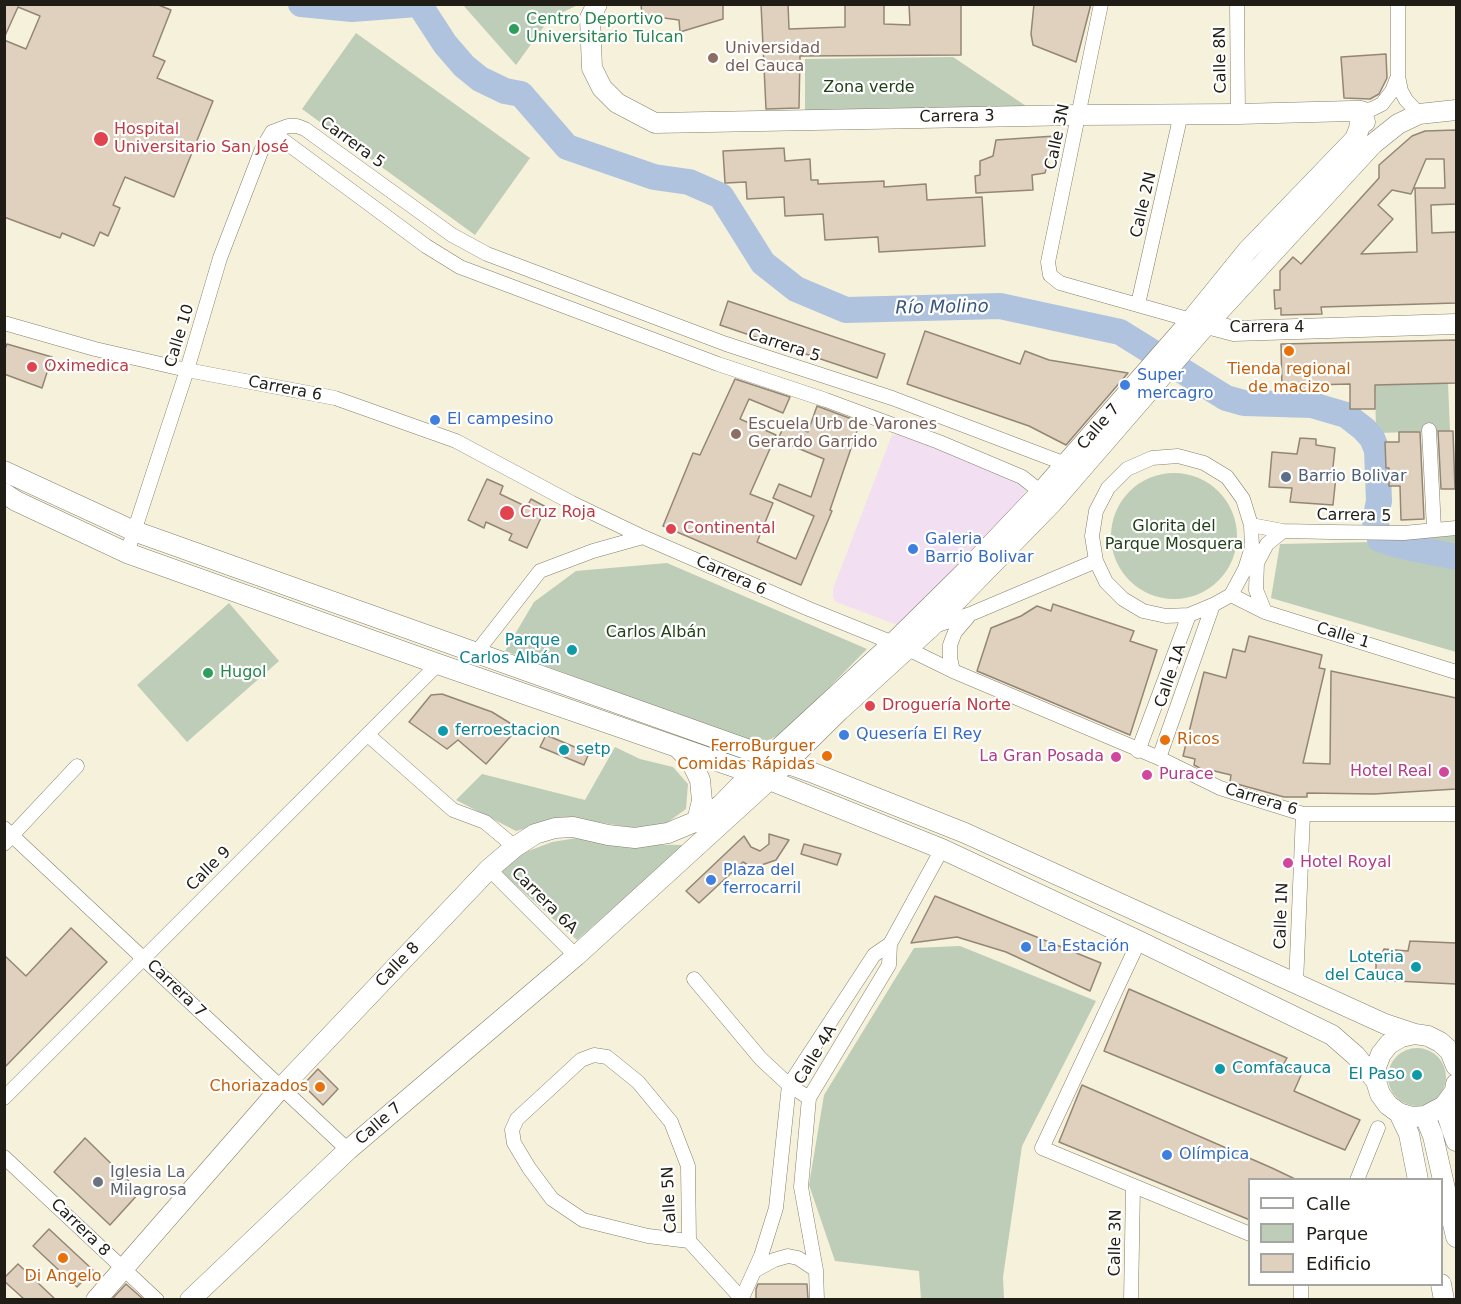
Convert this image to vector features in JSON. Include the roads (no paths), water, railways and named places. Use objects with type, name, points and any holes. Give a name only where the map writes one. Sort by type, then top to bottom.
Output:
[{"type":"main road","name":"Carrera 3","points":[[594,11],[592,68],[602,88],[617,103],[655,123],[1361,111]]},
{"type":"main road","points":[[1419,114],[1456,110]]},
{"type":"main road","points":[[1361,111],[1373,144]]},
{"type":"main road","name":"Calle 7","points":[[1196,325],[1247,251],[1355,139],[1359,129],[1361,111]]},
{"type":"main road","name":"Calle 7","points":[[777,761],[900,646],[930,628],[1074,467],[1196,325],[1373,144],[1398,124],[1419,114]]},
{"type":"main road","name":"Carrera 4","points":[[1196,325],[1234,331],[1456,324]]},
{"type":"main road","points":[[4,471],[134,531],[811,772],[965,833],[1385,1024],[1414,1034],[1428,1036],[1440,1042],[1450,1051],[1456,1066]]},
{"type":"main road","points":[[4,493],[16,501],[127,553],[676,746],[942,849],[1332,1035],[1356,1056],[1376,1081]]},
{"type":"main road","name":"Calle 7","points":[[777,761],[840,710],[1047,497]]},
{"type":"main road","points":[[676,746],[691,761],[700,780],[702,801],[697,821]]},
{"type":"main road","points":[[760,777],[777,761]]},
{"type":"main road","name":"Calle 7","points":[[190,1299],[348,1150],[576,956],[760,777]]},
{"type":"main road","name":"Calle 8","points":[[96,1299],[280,1089],[489,869],[515,847],[535,834],[555,828],[573,827],[635,838],[668,833],[697,821],[760,777]]},
{"type":"main road","points":[[1414,1034],[1401,1037],[1389,1044],[1381,1054],[1376,1067],[1376,1081],[1380,1094],[1388,1105],[1399,1113],[1412,1117],[1425,1116],[1450,1102]]},
{"type":"main road","points":[[1456,1084],[1450,1102],[1456,1141]]},
{"type":"main road","points":[[1399,1113],[1409,1134],[1418,1178]]},
{"type":"main road","points":[[1425,1116],[1433,1136],[1443,1178]]},
{"type":"main road","points":[[1443,1180],[1456,1237]]},
{"type":"street","name":"Calle 3N","points":[[1050,275],[1048,262],[1101,4]]},
{"type":"street","name":"Calle 8N","points":[[1237,4],[1238,114]]},
{"type":"street","points":[[1398,4],[1398,76],[1401,91],[1419,114]]},
{"type":"street","points":[[1361,111],[1382,104],[1392,91],[1398,76]]},
{"type":"street","name":"Calle 2N","points":[[1138,304],[1181,114]]},
{"type":"street","name":"Carrera 5","points":[[272,132],[288,126],[305,129],[452,235],[488,254],[726,344],[892,398],[1074,467]]},
{"type":"street","points":[[272,132],[426,246],[460,267],[718,364],[826,400],[939,442],[1022,477],[1047,497]]},
{"type":"street","name":"Calle 10","points":[[127,553],[187,370],[220,258],[262,149],[272,132]]},
{"type":"street","name":"Carrera 4","points":[[1050,275],[1060,283],[1138,304],[1196,325]]},
{"type":"street","name":"Carrera 6","points":[[4,323],[95,349],[187,370],[335,398],[456,441],[572,503],[643,537],[808,609],[900,646],[1138,751],[1159,758],[1220,788],[1303,814],[1456,814]]},
{"type":"street","points":[[826,400],[832,379]]},
{"type":"street","points":[[939,442],[948,419]]},
{"type":"street","points":[[1429,430],[1434,529]]},
{"type":"street","points":[[1178,456],[1204,462],[1227,477],[1243,499],[1251,525],[1252,547],[1245,569],[1231,595],[1189,615],[1166,616],[1143,611],[1123,599],[1107,582],[1096,561],[1092,536],[1096,511],[1108,488],[1127,469],[1152,458],[1178,456]]},
{"type":"street","name":"Carrera 5","points":[[1251,525],[1283,531],[1365,533],[1404,533],[1456,528]]},
{"type":"street","points":[[1265,612],[1256,590],[1257,563],[1267,544],[1283,531]]},
{"type":"street","points":[[476,653],[540,571],[593,551],[643,537]]},
{"type":"street","points":[[930,628],[973,613],[1096,561]]},
{"type":"street","name":"Calle 1","points":[[1231,595],[1265,612],[1456,672]]},
{"type":"street","name":"Calle 1A","points":[[1159,758],[1213,605]]},
{"type":"street","points":[[953,671],[950,645],[955,632],[973,613]]},
{"type":"street","name":"Calle 1A","points":[[1138,751],[1189,615]]},
{"type":"street","name":"Calle 9","points":[[4,1098],[438,664]]},
{"type":"street","points":[[368,735],[453,810],[485,822],[515,847]]},
{"type":"street","points":[[7,836],[77,766]]},
{"type":"street","points":[[1436,813],[1456,803]]},
{"type":"street","name":"Calle 1N","points":[[1296,984],[1303,814]]},
{"type":"street","name":"Carrera 7","points":[[7,836],[143,957],[280,1089],[348,1150]]},
{"type":"street","name":"Calle 4A","points":[[817,1299],[816,1270],[801,1187],[809,1098],[889,965],[890,944],[942,849]]},
{"type":"street","name":"Carrera 6A","points":[[489,869],[576,956]]},
{"type":"street","points":[[1139,941],[1042,1148],[1248,1233]]},
{"type":"street","points":[[741,1299],[754,1271],[776,1208],[789,1085],[874,956],[890,944]]},
{"type":"street","points":[[694,979],[761,1059],[789,1085],[809,1098]]},
{"type":"street","name":"Calle 5N","points":[[689,1241],[648,1236],[583,1220],[552,1199],[514,1143],[512,1130],[518,1119],[581,1060],[594,1055],[607,1057],[638,1082],[671,1122],[688,1166],[689,1241],[741,1299]]},
{"type":"street","points":[[1357,1178],[1378,1128]]},
{"type":"street","name":"Carrera 8","points":[[4,1156],[157,1299]]},
{"type":"street","name":"Calle 3N","points":[[1131,1299],[1133,1186]]},
{"type":"street","points":[[754,1271],[774,1260],[788,1256],[798,1258],[816,1270]]},
{"type":"waterway","name":"Río Molino","points":[[301,4],[352,9],[417,4]]},
{"type":"waterway","name":"Río Molino","points":[[419,4],[445,44],[464,66],[480,79],[505,91],[521,94],[567,147],[654,177],[689,182],[721,196],[763,263],[796,289],[846,310],[1000,306],[1120,332],[1226,398],[1244,403],[1312,405],[1346,415],[1372,438],[1377,450],[1379,501],[1375,521],[1380,539],[1397,545],[1456,557]]},
{"type":"place","name":"Centro Deportivo Universitario Tulcan","points":[[514,29]]},
{"type":"place","name":"Universidad del Cauca","points":[[713,58]]},
{"type":"place","name":"Hospital Universitario San José","points":[[101,139]]},
{"type":"place","name":"Tienda regional de macizo","points":[[1289,351]]},
{"type":"place","name":"Oximedica","points":[[32,367]]},
{"type":"place","name":"Super mercagro","points":[[1125,385]]},
{"type":"place","name":"El campesino","points":[[435,420]]},
{"type":"place","name":"Escuela Urb de Varones Gerardo Garrido","points":[[736,434]]},
{"type":"place","name":"Barrio Bolivar","points":[[1286,477]]},
{"type":"place","name":"Cruz Roja","points":[[507,513]]},
{"type":"place","name":"Continental","points":[[671,529]]},
{"type":"place","name":"Galeria Barrio Bolivar","points":[[913,549]]},
{"type":"place","name":"Parque Carlos Albán","points":[[572,650]]},
{"type":"place","name":"Hugol","points":[[208,673]]},
{"type":"place","name":"Droguería Norte","points":[[870,706]]},
{"type":"place","name":"ferroestacion","points":[[443,731]]},
{"type":"place","name":"Quesería El Rey","points":[[844,735]]},
{"type":"place","name":"Ricos","points":[[1165,740]]},
{"type":"place","name":"setp","points":[[564,750]]},
{"type":"place","name":"FerroBurguer Comidas Rápidas","points":[[827,756]]},
{"type":"place","name":"La Gran Posada","points":[[1116,757]]},
{"type":"place","name":"Hotel Real","points":[[1444,772]]},
{"type":"place","name":"Purace","points":[[1147,775]]},
{"type":"place","name":"Hotel Royal","points":[[1288,863]]},
{"type":"place","name":"Plaza del ferrocarril","points":[[711,880]]},
{"type":"place","name":"La Estación","points":[[1026,947]]},
{"type":"place","name":"Loteria del Cauca","points":[[1416,967]]},
{"type":"place","name":"Comfacauca","points":[[1220,1069]]},
{"type":"place","name":"El Paso","points":[[1417,1075]]},
{"type":"place","name":"Choriazados","points":[[320,1087]]},
{"type":"place","name":"Olímpica","points":[[1167,1155]]},
{"type":"place","name":"Iglesia La Milagrosa","points":[[98,1182]]},
{"type":"place","name":"Di Angelo","points":[[63,1258]]},
{"type":"park label","name":"Zona verde","points":[[869,88]]},
{"type":"park label","name":"Glorita del Parque Mosquera","points":[[1174,536]]},
{"type":"park label","name":"Carlos Albán","points":[[656,633]]}]
